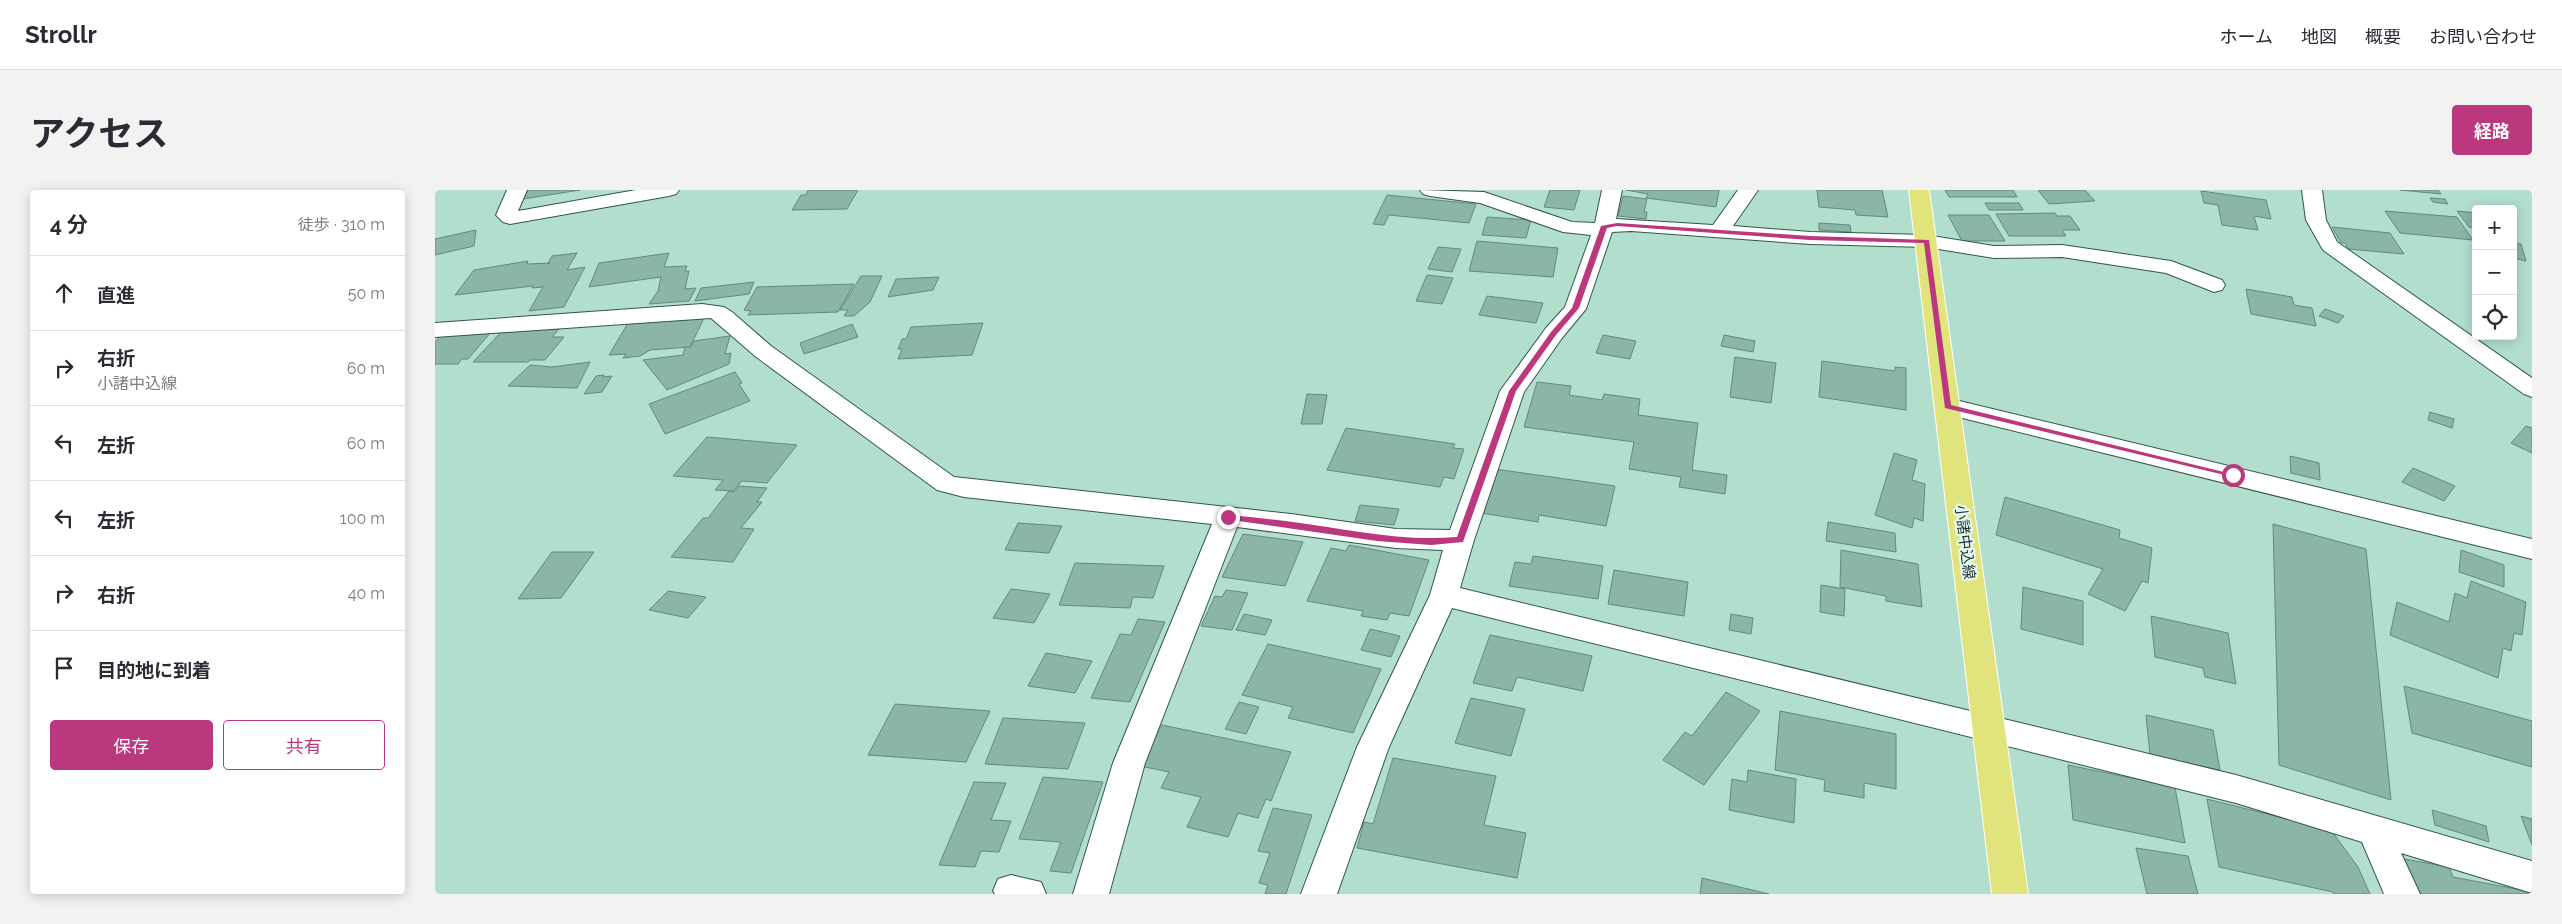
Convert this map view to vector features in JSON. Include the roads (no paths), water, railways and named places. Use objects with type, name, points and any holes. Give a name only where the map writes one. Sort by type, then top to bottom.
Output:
[{"type":"main road","name":"小諸中込線","points":[[1919,190],[2010,894]]},
{"type":"street","points":[[517,190],[506,215],[510,218],[669,190]]},
{"type":"street","points":[[1430,190],[1484,198],[1570,228],[1595,229],[1604,226],[1631,225],[1720,233],[1926,241],[1994,252],[2062,251],[2171,267],[2214,285]]},
{"type":"street","points":[[1319,894],[1373,747],[1444,595],[1460,540],[1512,391],[1554,333],[1575,308],[1604,226],[1612,190]]},
{"type":"street","points":[[1720,233],[1725,220],[1748,190]]},
{"type":"street","points":[[2312,190],[2312,207],[2317,223],[2330,246],[2532,389]]},
{"type":"street","points":[[435,330],[490,325],[555,323],[702,311],[717,312],[763,351],[946,484],[964,488],[1292,524],[1377,538],[1431,542],[1460,540]]},
{"type":"street","points":[[1947,406],[2532,549]]},
{"type":"street","points":[[1091,894],[1129,763],[1228,517]]},
{"type":"street","points":[[1444,595],[2236,789],[2532,877]]},
{"type":"street","points":[[2376,831],[2386,861],[2402,894]]}]
